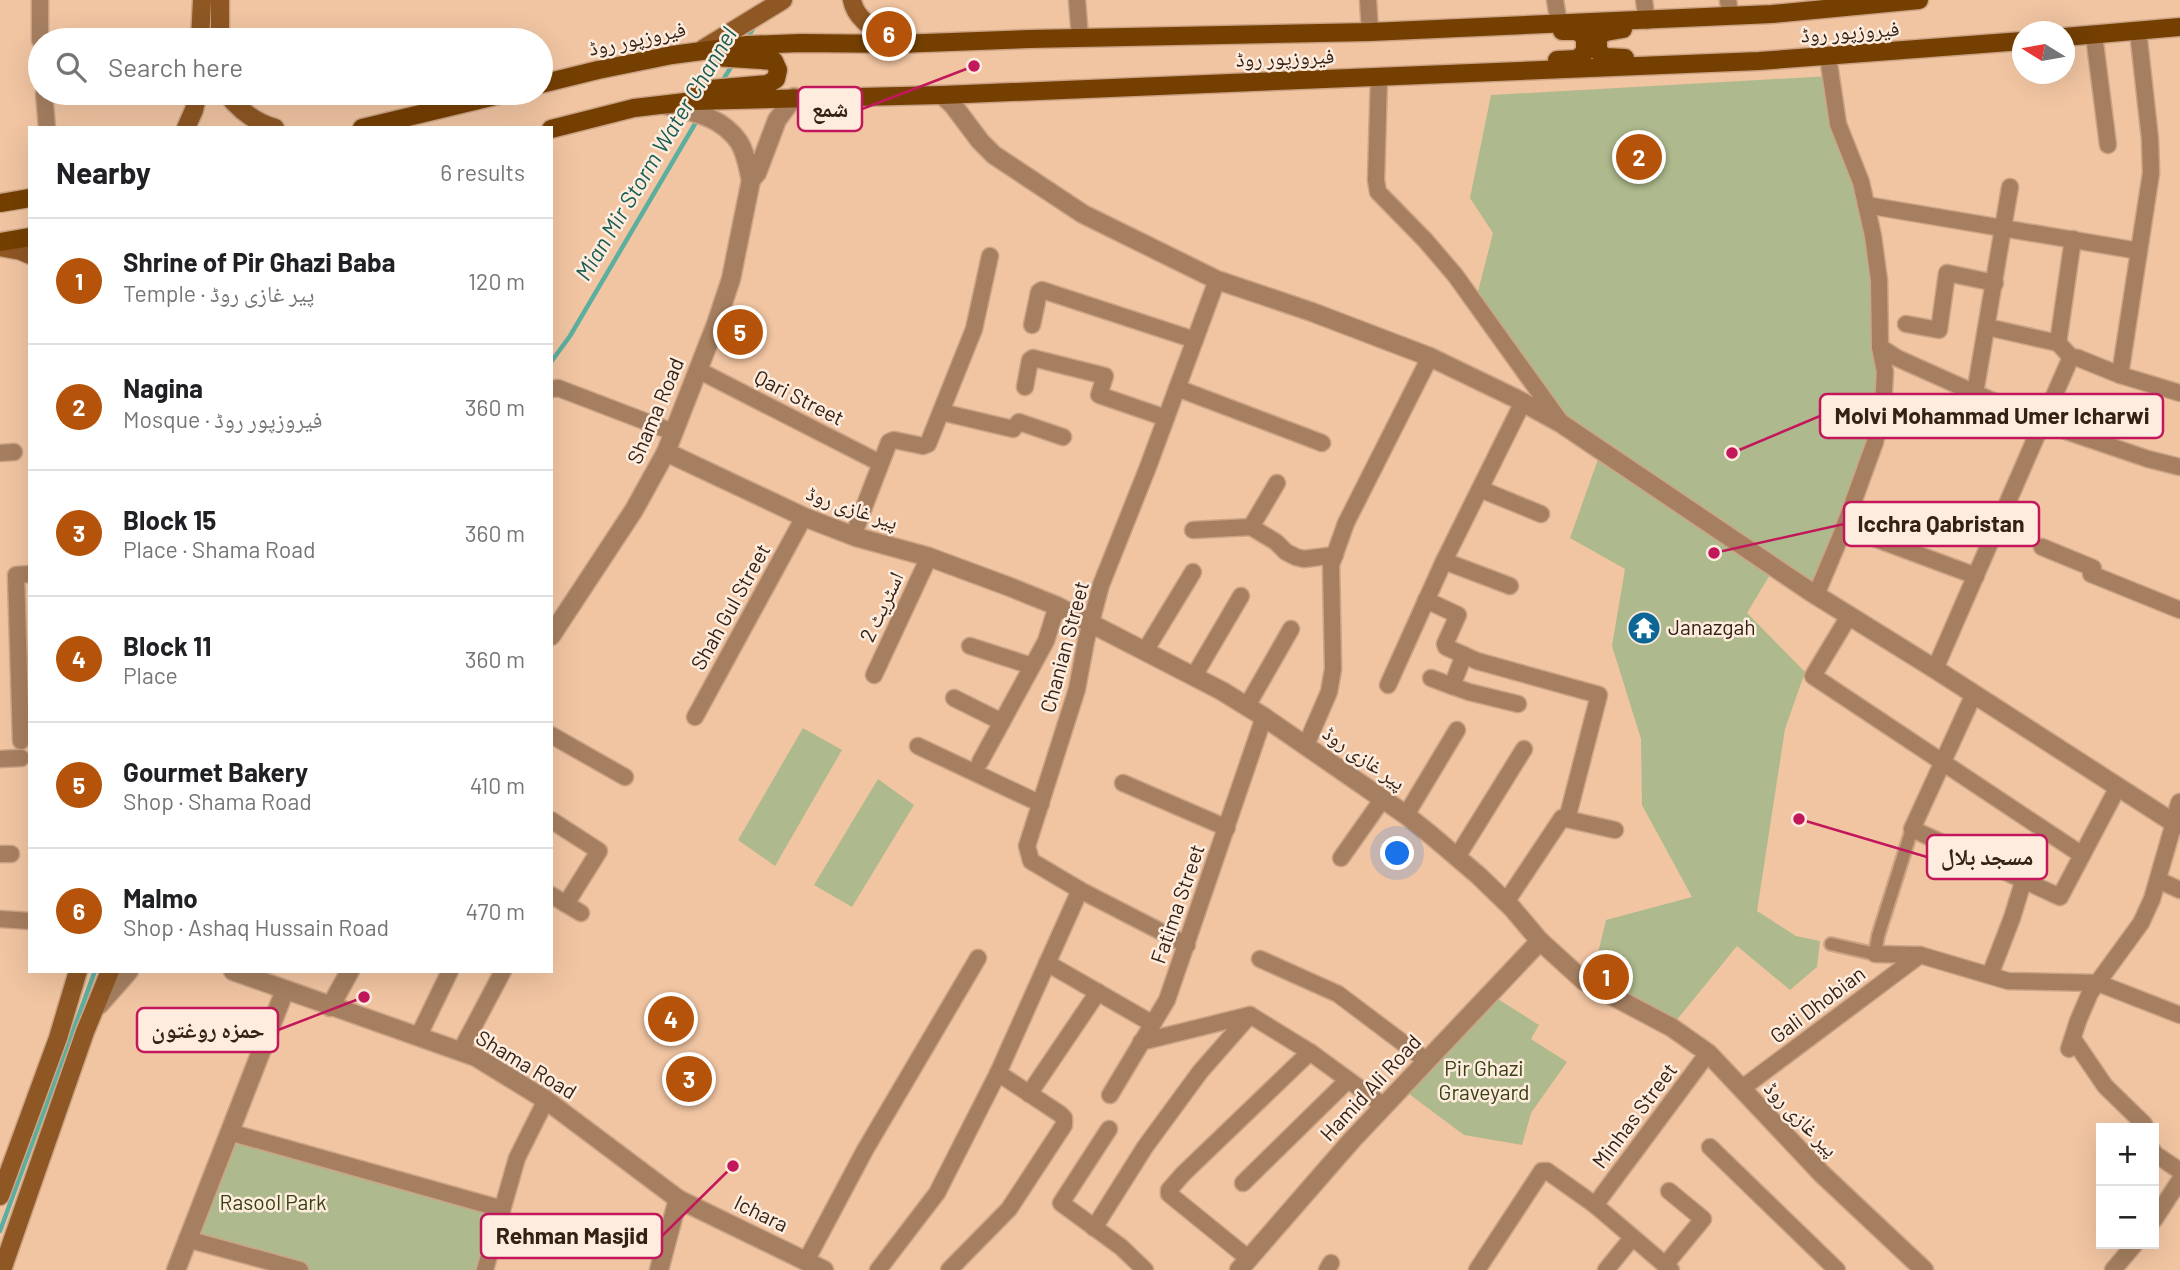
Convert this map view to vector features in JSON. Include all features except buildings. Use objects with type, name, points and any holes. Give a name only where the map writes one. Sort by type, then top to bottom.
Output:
[{"type":"main road","points":[[201,28],[202,0]]},
{"type":"main road","points":[[220,0],[220,28]]},
{"type":"main road","points":[[852,0],[854,10],[861,19],[898,44]]},
{"type":"main road","name":"فیروزپور روڈ","points":[[553,81],[703,49],[725,41],[747,45],[898,44],[1370,32],[1647,21],[1729,8],[1919,0]]},
{"type":"main road","points":[[725,41],[782,1]]},
{"type":"main road","points":[[1759,61],[1730,52],[1614,59],[1605,57],[1598,51],[1598,36],[1614,30],[1731,22],[1773,7]]},
{"type":"main road","points":[[2075,36],[2180,27]]},
{"type":"main road","points":[[1370,32],[1410,37],[1577,31],[1584,37],[1585,52],[1577,59],[1412,66],[1379,77]]},
{"type":"main road","name":"فیروزپور روڈ","points":[[553,128],[634,108],[693,106],[718,100],[942,95],[1759,61],[2012,42]]},
{"type":"main road","points":[[634,108],[690,90],[768,84],[776,79],[778,70],[774,61],[767,60],[672,55]]},
{"type":"main road","points":[[187,126],[195,105]]},
{"type":"main road","points":[[236,105],[251,118],[270,126]]},
{"type":"main road","points":[[370,126],[458,105]]},
{"type":"main road","points":[[0,203],[28,198]]},
{"type":"main road","points":[[0,244],[28,237]]},
{"type":"main road","points":[[0,244],[28,254]]},
{"type":"main road","points":[[0,1196],[58,1038],[77,973]]},
{"type":"main road","points":[[2,1270],[109,973]]},
{"type":"street","points":[[40,0],[40,28]]},
{"type":"street","points":[[1077,0],[1080,38]]},
{"type":"street","points":[[1368,0],[1370,32]]},
{"type":"street","points":[[1555,0],[1559,24]]},
{"type":"street","points":[[1644,0],[1647,21]]},
{"type":"street","points":[[2120,375],[2150,186],[2151,156],[2138,31]]},
{"type":"street","points":[[2094,35],[2108,145]]},
{"type":"street","points":[[1816,595],[1875,442],[1882,410],[1885,372],[1880,347],[1879,280],[1866,205],[1861,182],[1838,124],[1828,57]]},
{"type":"street","points":[[1379,77],[1376,180],[1378,192],[1455,275],[1562,424]]},
{"type":"street","points":[[942,95],[987,148],[1048,192],[1111,229],[1217,280],[1430,356],[1562,424],[1816,595],[2177,825]]},
{"type":"street","name":"Shama Road","points":[[553,633],[634,510],[666,452],[731,279],[751,180],[757,173],[777,120],[794,97]]},
{"type":"street","points":[[45,105],[47,126]]},
{"type":"street","name":"Shama Road","points":[[693,106],[714,118],[739,143],[751,180]]},
{"type":"street","points":[[1975,393],[2011,187]]},
{"type":"street","points":[[1866,205],[2139,251]]},
{"type":"street","points":[[2058,343],[2073,239]]},
{"type":"street","points":[[853,536],[891,440],[926,446],[974,329],[990,256]]},
{"type":"street","points":[[1906,324],[1938,330],[1947,273],[1995,283]]},
{"type":"street","name":"Chanian Street","points":[[1187,944],[1080,890],[1031,861],[1027,846],[1077,689],[1101,585],[1217,280]]},
{"type":"street","points":[[1032,325],[1039,292],[1042,290],[1195,340]]},
{"type":"street","points":[[1987,327],[2058,343],[2071,357],[2180,393]]},
{"type":"street","points":[[1880,347],[1897,358],[2042,423],[2180,467]]},
{"type":"street","points":[[1306,745],[1329,692],[1333,669],[1331,565],[1346,523],[1430,356]]},
{"type":"street","points":[[1936,669],[2071,357]]},
{"type":"street","points":[[1026,387],[1030,360],[1033,358],[1105,376],[1099,395],[1166,418]]},
{"type":"street","name":"Qari Street","points":[[698,370],[880,463]]},
{"type":"street","points":[[553,389],[558,388],[673,432]]},
{"type":"street","points":[[1177,388],[1322,443]]},
{"type":"street","points":[[1388,685],[1444,561],[1523,402]]},
{"type":"street","points":[[941,412],[1013,429],[1019,422],[1063,437]]},
{"type":"street","name":"پیر غازی روڈ","points":[[666,452],[804,517],[853,536],[929,557],[1057,607],[1194,676],[1264,717],[1406,815],[1457,857],[1506,902],[1539,941],[1584,981],[1671,1027],[1708,1053],[1822,1174],[1924,1270]]},
{"type":"street","points":[[1251,527],[1277,482]]},
{"type":"street","points":[[1480,489],[1541,514]]},
{"type":"street","name":"Shah Gul Street","points":[[695,717],[804,517]]},
{"type":"street","points":[[1193,530],[1251,527],[1276,541],[1286,552],[1296,557],[1304,559],[1335,555]]},
{"type":"street","points":[[1844,527],[1976,576]]},
{"type":"street","points":[[2042,547],[2093,568],[2091,574],[2180,610]]},
{"type":"street","name":"اسٹریٹ 2","points":[[874,674],[929,557]]},
{"type":"street","points":[[1444,561],[1510,586]]},
{"type":"street","points":[[1144,651],[1193,572]]},
{"type":"street","points":[[21,741],[16,575],[28,574]]},
{"type":"street","points":[[1194,676],[1241,596]]},
{"type":"street","points":[[1426,600],[1458,615],[1445,646],[1507,670],[1599,695],[1567,820]]},
{"type":"street","points":[[980,762],[1045,641],[1057,607]]},
{"type":"street","points":[[1849,616],[1813,677],[2082,855]]},
{"type":"street","points":[[1247,706],[1292,629]]},
{"type":"street","points":[[971,646],[1032,666]]},
{"type":"street","points":[[1452,685],[1464,655]]},
{"type":"street","points":[[1496,699],[1507,670]]},
{"type":"street","points":[[1432,678],[1469,692],[1518,704]]},
{"type":"street","points":[[1875,954],[1878,936],[1912,828],[1973,694]]},
{"type":"street","points":[[954,698],[1002,722]]},
{"type":"street","name":"Fatima Street","points":[[1110,1095],[1167,1000],[1264,717]]},
{"type":"street","points":[[1406,815],[1457,730]]},
{"type":"street","points":[[553,736],[625,777]]},
{"type":"street","points":[[918,746],[1041,804]]},
{"type":"street","points":[[1457,857],[1524,749]]},
{"type":"street","points":[[0,759],[20,758]]},
{"type":"street","points":[[1123,783],[1227,828]]},
{"type":"street","points":[[1912,828],[2060,897],[2118,788]]},
{"type":"street","points":[[1341,858],[1382,800]]},
{"type":"street","points":[[2143,1123],[2105,1086],[2071,1044],[2090,993],[2141,923],[2177,825],[2180,803]]},
{"type":"street","points":[[1506,902],[1562,818],[1615,830]]},
{"type":"street","points":[[553,821],[599,851],[566,904]]},
{"type":"street","points":[[1990,975],[2024,879]]},
{"type":"street","points":[[2158,880],[2180,890]]},
{"type":"street","points":[[878,1270],[937,1193],[998,1073],[1080,890]]},
{"type":"street","points":[[553,896],[581,913]]},
{"type":"street","points":[[0,919],[28,922]]},
{"type":"street","name":"Hamid Ali Road","points":[[1244,1264],[1352,1140],[1539,941]]},
{"type":"street","points":[[1830,944],[1875,954],[1920,955],[2008,981],[2098,983],[2180,1015]]},
{"type":"street","name":"Gali Dhobian","points":[[1741,1089],[1920,955]]},
{"type":"street","points":[[806,1261],[865,1150],[978,958]]},
{"type":"street","points":[[1260,959],[1338,994],[1427,1061]]},
{"type":"street","points":[[1047,962],[1153,1024]]},
{"type":"street","points":[[95,1010],[127,973]]},
{"type":"street","name":"Shama Road","points":[[238,973],[476,1057],[546,1100],[678,1199]]},
{"type":"street","points":[[330,1007],[349,973]]},
{"type":"street","points":[[418,1037],[449,973]]},
{"type":"street","points":[[460,1052],[502,973]]},
{"type":"street","points":[[176,1270],[285,990]]},
{"type":"street","points":[[1029,1094],[1098,992]]},
{"type":"street","points":[[1094,1228],[1145,1147],[1200,1072],[1250,1015]]},
{"type":"street","points":[[1142,1042],[1250,1015],[1310,1052],[1384,1106]]},
{"type":"street","points":[[1244,1264],[1168,1192],[1182,1174],[1310,1052]]},
{"type":"street","name":"Minhas Street","points":[[1595,1205],[1708,1053]]},
{"type":"street","points":[[949,1270],[1009,1209],[1064,1125],[1064,1118],[1060,1114],[998,1073]]},
{"type":"street","points":[[1243,1183],[1348,1080]]},
{"type":"street","points":[[485,1270],[517,1158],[546,1100]]},
{"type":"street","points":[[1110,1129],[1061,1203],[1121,1247],[1145,1270]]},
{"type":"street","points":[[229,1132],[502,1209]]},
{"type":"street","points":[[1710,1146],[1837,1270]]},
{"type":"street","points":[[2159,1157],[2180,1171]]},
{"type":"street","points":[[1477,1270],[1542,1171],[1547,1171],[1595,1205],[1668,1268],[1703,1219],[1670,1191]]},
{"type":"street","points":[[2159,1212],[2180,1181]]},
{"type":"street","points":[[659,1270],[678,1199]]},
{"type":"street","name":"Ichara","points":[[678,1199],[824,1270]]},
{"type":"street","points":[[1606,1270],[1632,1238]]},
{"type":"street","points":[[187,1239],[300,1270]]},
{"type":"street","points":[[2113,1270],[2130,1249]]},
{"type":"green space","points":[[1830,76],[1873,236],[1882,410],[1816,595],[1774,568],[1747,613],[1805,672],[1785,729],[1757,911],[1796,936],[1820,941],[1817,967],[1790,990],[1737,946],[1671,1027],[1610,996],[1623,958],[1598,953],[1606,920],[1692,897],[1642,805],[1641,739],[1612,646],[1625,569],[1570,538],[1601,451],[1562,424],[1475,303],[1493,233],[1470,198],[1491,95]]},
{"type":"green space","points":[[803,728],[842,750],[775,866],[738,840]]},
{"type":"green space","points":[[878,779],[914,805],[852,907],[814,885]]},
{"type":"green space","name":"Pir Ghazi Graveyard","points":[[1490,994],[1539,1025],[1531,1039],[1567,1062],[1531,1113],[1522,1145],[1464,1135],[1401,1088]]},
{"type":"green space","name":"Rasool Park","points":[[229,1132],[502,1209],[485,1270],[301,1270],[187,1239]]},
{"type":"waterway","name":"Mian Mir Storm Water Channel","points":[[746,41],[755,25]]},
{"type":"waterway","name":"Mian Mir Storm Water Channel","points":[[721,83],[733,64]]},
{"type":"waterway","name":"Mian Mir Storm Water Channel","points":[[553,359],[570,336],[699,117]]},
{"type":"waterway","name":"Mian Mir Storm Water Channel","points":[[0,1231],[94,973]]},
{"type":"place","name":"Malmo","points":[[889,34]]},
{"type":"place","name":"شمع","points":[[974,66]]},
{"type":"place","name":"Nagina","points":[[1639,157]]},
{"type":"place","name":"Gourmet Bakery","points":[[740,332]]},
{"type":"place","name":"Molvi Mohammad Umer Icharwi","points":[[1732,453]]},
{"type":"place","name":"Icchra Qabristan","points":[[1714,553]]},
{"type":"place","name":"Janazgah","points":[[1644,628]]},
{"type":"place","name":"مسجد بلال","points":[[1799,819]]},
{"type":"place","name":"Shrine of Pir Ghazi Baba","points":[[1606,977]]},
{"type":"place","name":"حمزه روغتون","points":[[364,997]]},
{"type":"place","name":"Block 11","points":[[671,1019]]},
{"type":"place","name":"Block 15","points":[[689,1079]]},
{"type":"place","name":"Rehman Masjid","points":[[733,1166]]}]
